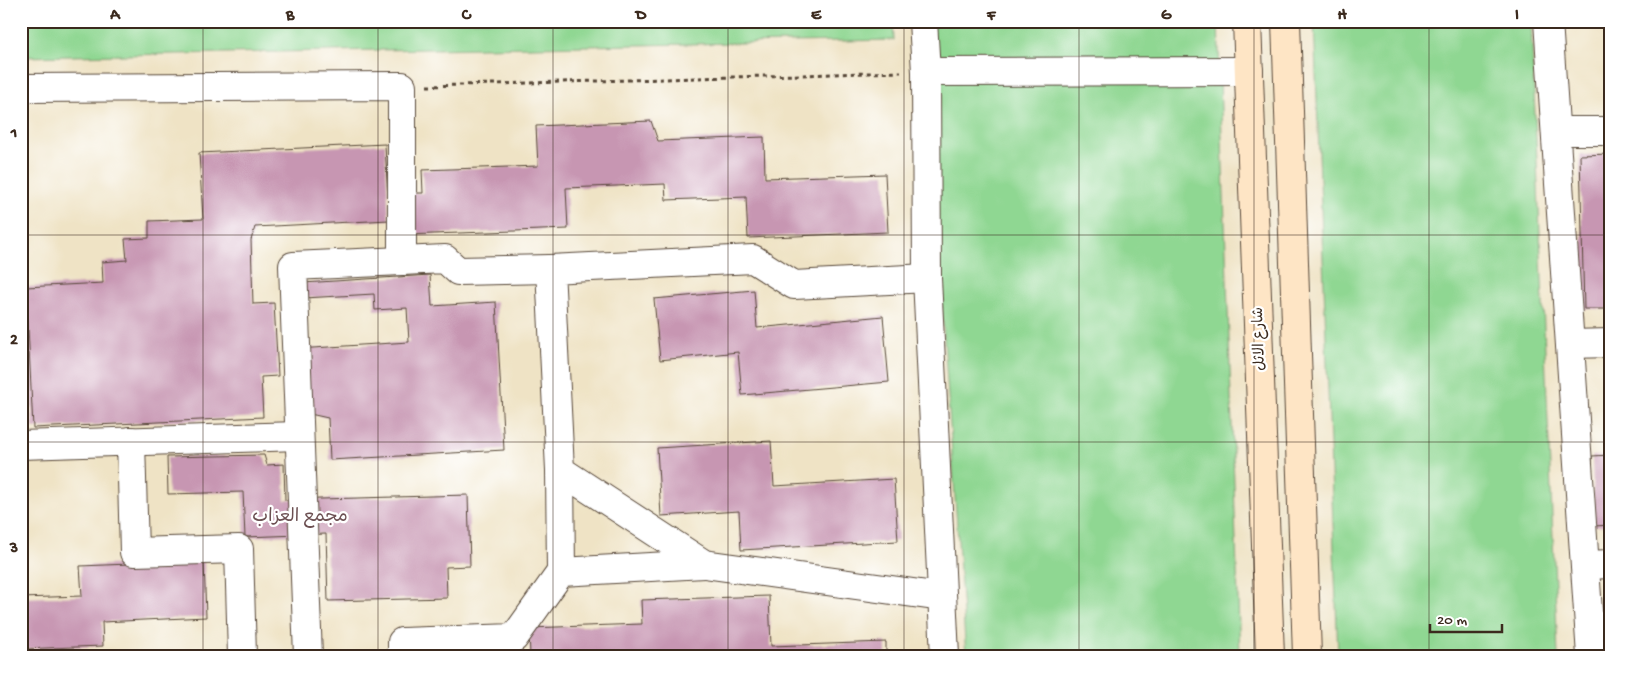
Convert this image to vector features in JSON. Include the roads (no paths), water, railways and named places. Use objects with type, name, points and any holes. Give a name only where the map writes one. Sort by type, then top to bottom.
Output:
[{"type":"street","points":[[923,21],[926,72],[927,278],[945,656]]},
{"type":"street","name":"شارع الاثل","points":[[1247,21],[1270,656]]},
{"type":"street","points":[[1286,21],[1307,656]]},
{"type":"street","points":[[1548,21],[1570,344],[1598,565],[1591,656]]},
{"type":"street","points":[[926,72],[1287,71]]},
{"type":"street","points":[[21,88],[402,86],[402,261]]},
{"type":"street","points":[[1556,131],[1611,131]]},
{"type":"street","points":[[308,656],[298,436],[293,266],[444,259],[458,271],[550,269],[753,259],[794,285],[927,278]]},
{"type":"street","points":[[402,656],[402,642],[514,638],[561,572],[560,470],[550,269]]},
{"type":"street","points":[[1570,344],[1611,343]]},
{"type":"street","points":[[21,445],[298,436]]},
{"type":"street","points":[[131,441],[134,552],[239,549],[242,656]]},
{"type":"street","points":[[560,470],[704,564]]},
{"type":"street","points":[[1265,514],[1302,513]]},
{"type":"street","points":[[561,572],[704,564],[942,597]]},
{"type":"district","name":"مجمع العزاب","points":[[300,515]]}]
